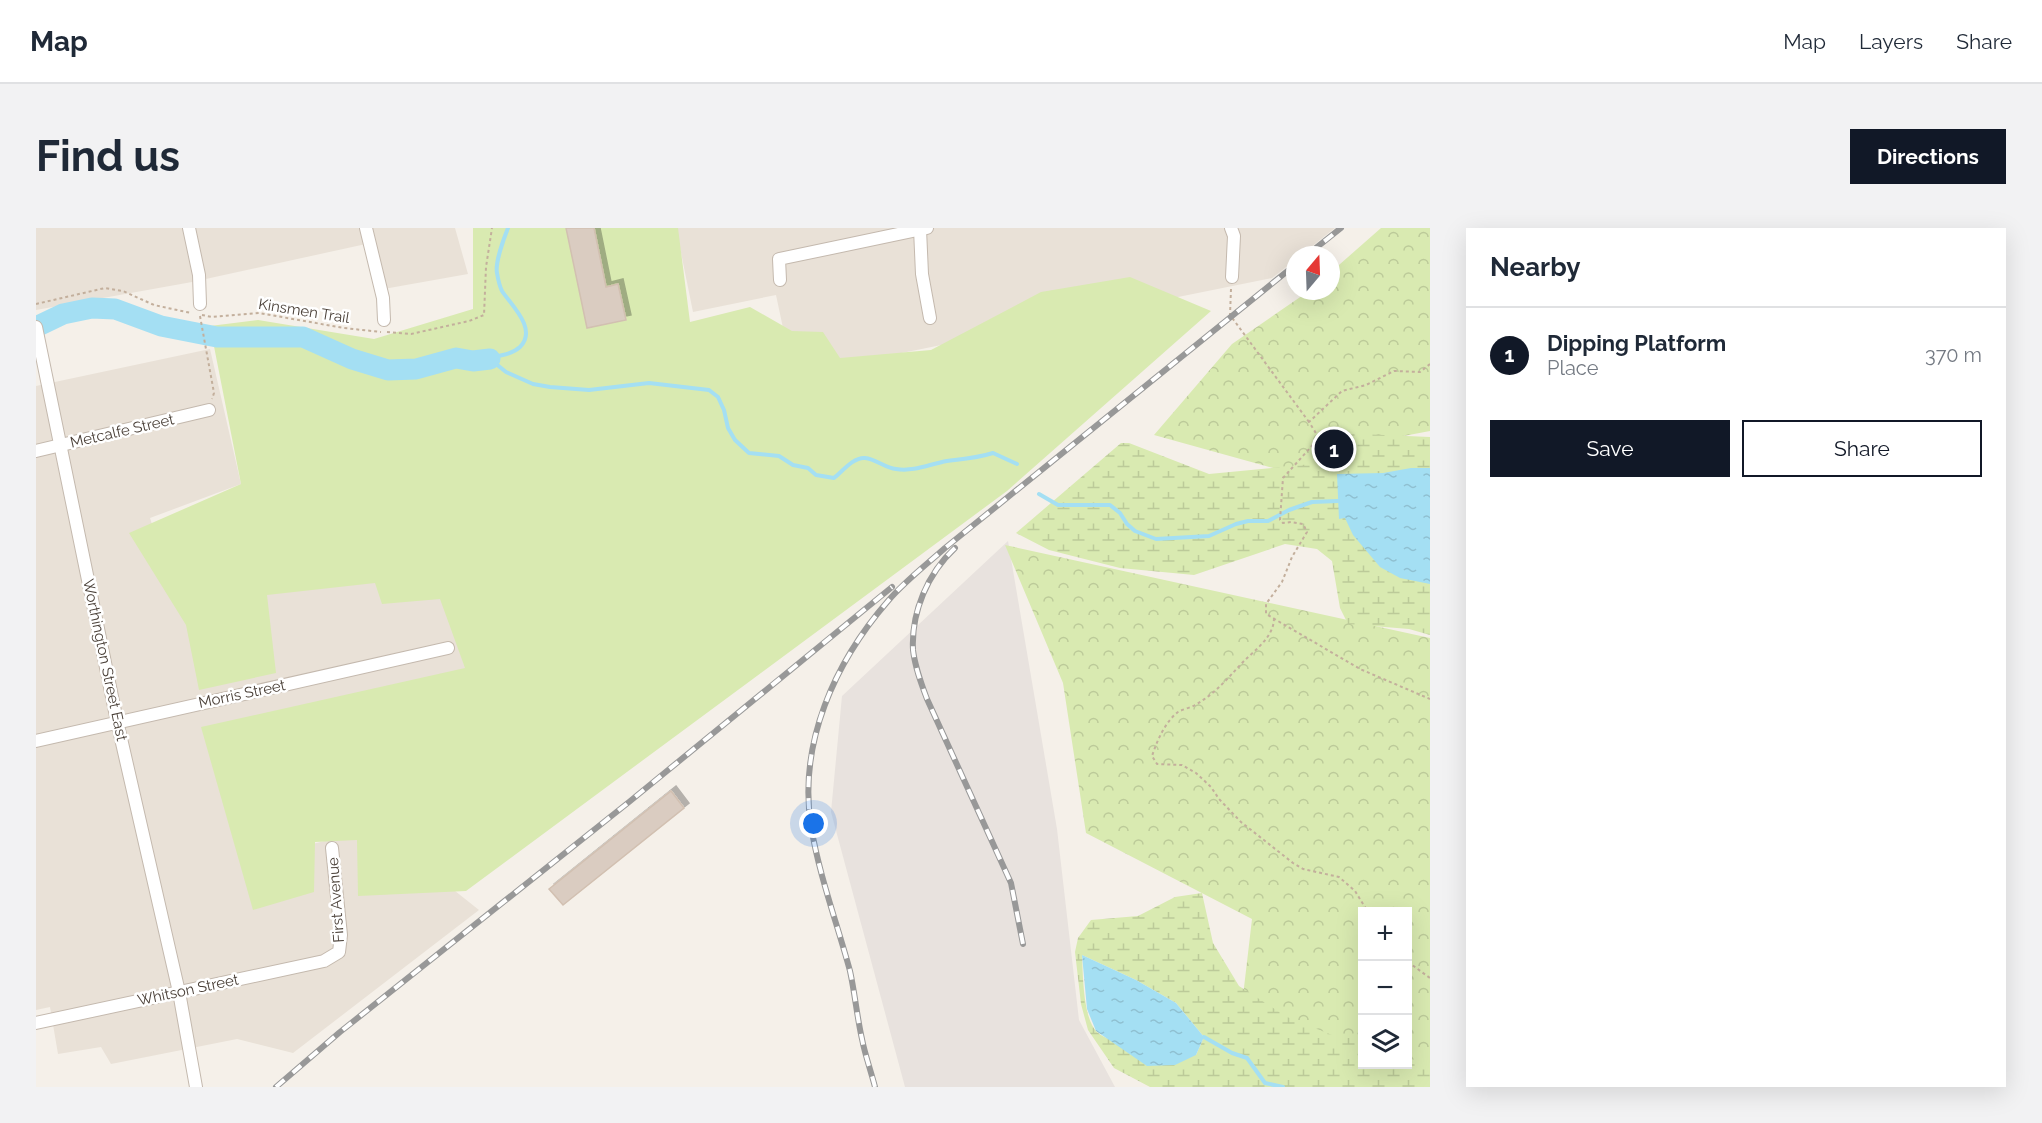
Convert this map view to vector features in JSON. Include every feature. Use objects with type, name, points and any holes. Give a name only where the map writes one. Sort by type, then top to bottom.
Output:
[{"type":"street","points":[[189,228],[199,275],[200,309]]},
{"type":"street","points":[[366,228],[383,298],[384,320]]},
{"type":"street","points":[[1232,228],[1234,236],[1232,277]]},
{"type":"street","points":[[780,280],[779,259],[924,229],[922,274],[930,318]]},
{"type":"street","name":"Worthington Street East","points":[[36,327],[117,721],[179,992],[196,1087]]},
{"type":"street","name":"Metcalfe Street","points":[[36,451],[208,411]]},
{"type":"street","name":"Morris Street","points":[[36,741],[448,648]]},
{"type":"street","name":"First Avenue","points":[[332,848],[341,935],[339,952]]},
{"type":"street","name":"Whitson Street","points":[[36,1023],[324,961],[339,952]]},
{"type":"path","name":"Kinsmen Trail","points":[[36,304],[105,288],[123,291],[154,305],[200,309],[212,317],[259,313],[344,328],[411,334],[482,318],[486,312],[486,267],[492,228]]},
{"type":"path","points":[[1232,277],[1230,315],[1319,438],[1334,449]]},
{"type":"path","points":[[200,309],[200,322],[214,393],[208,411]]},
{"type":"path","points":[[1309,422],[1342,391],[1366,385],[1394,372],[1420,372],[1430,364]]},
{"type":"path","points":[[1319,438],[1283,478],[1280,520],[1283,523],[1303,524],[1307,532],[1292,557],[1282,582],[1268,599],[1266,614],[1360,669],[1430,699]]},
{"type":"path","points":[[1327,460],[1338,441]]},
{"type":"path","points":[[1274,618],[1274,626],[1263,642],[1223,686],[1195,705],[1178,712],[1158,739],[1152,756],[1157,764],[1182,765],[1196,773],[1241,822],[1303,869],[1339,877],[1355,891],[1365,907]]},
{"type":"path","points":[[1412,965],[1430,978]]},
{"type":"shaded area","points":[[36,228],[455,228],[468,274],[378,290],[366,244],[192,282],[36,310]]},
{"type":"shaded area","points":[[676,228],[1335,228],[1312,246],[1286,246],[1286,267],[1272,278],[793,375],[776,295],[693,312]]},
{"type":"shaded area","points":[[210,349],[241,484],[150,518],[178,604],[433,565],[473,680],[252,858],[377,829],[479,910],[293,1053],[237,1039],[111,1064],[101,1047],[58,1054],[50,1007],[36,1010],[36,386]]},
{"type":"shaded area","points":[[1008,541],[1057,829],[1079,1020],[1115,1087],[905,1087],[831,812],[842,696]]},
{"type":"green space","points":[[473,228],[678,228],[690,322],[750,307],[792,331],[823,332],[840,358],[931,350],[1041,292],[1130,277],[1211,311],[1007,491],[466,891],[358,896],[357,840],[315,842],[314,892],[253,910],[201,727],[465,668],[440,599],[382,604],[375,583],[267,595],[276,673],[199,690],[186,625],[129,533],[241,484],[210,326],[258,320],[374,339],[473,309]]},
{"type":"green space","points":[[1381,228],[1430,228],[1430,431],[1345,447],[1295,474],[1154,435],[1232,344],[1296,300],[1340,300],[1340,264]]},
{"type":"green space","points":[[1338,433],[1430,437],[1430,635],[1409,629],[1348,624],[1340,608],[1332,561],[1317,549],[1285,544],[1194,575],[1120,568],[1049,550],[1016,533],[1121,443],[1129,443],[1209,474],[1312,464]]},
{"type":"green space","points":[[1005,545],[1430,638],[1430,1071],[1412,1065],[1412,907],[1358,907],[1358,1062],[1238,1039],[1252,919],[1086,833],[1063,683]]},
{"type":"green space","points":[[1202,893],[1213,943],[1239,986],[1287,1017],[1342,1039],[1358,1032],[1358,1069],[1412,1069],[1412,1059],[1430,1065],[1430,1087],[1150,1087],[1114,1068],[1088,1030],[1081,1004],[1075,952],[1078,938],[1091,920],[1138,916],[1175,897]],"holes":[[[1082,955],[1136,980],[1176,1003],[1204,1037],[1196,1055],[1129,1045],[1105,1037],[1092,1026],[1086,1007]]]},
{"type":"water","points":[[1411,468],[1430,468],[1430,584],[1400,578],[1380,567],[1353,535],[1345,518],[1339,519],[1337,474],[1383,473]]},
{"type":"water","points":[[1082,955],[1136,980],[1176,1003],[1204,1037],[1196,1055],[1175,1065],[1147,1066],[1096,1031],[1087,1009]]},
{"type":"building","points":[[566,228],[594,228],[606,287],[618,284],[626,320],[587,328]]},
{"type":"building","points":[[671,791],[684,808],[563,905],[549,889]]},
{"type":"waterway","points":[[508,228],[502,244],[497,275],[502,291],[521,318],[526,333],[525,340],[516,350],[490,359],[506,372],[533,384],[550,387],[589,390],[649,383],[709,390],[718,397],[728,428],[735,440],[749,453],[779,456],[793,465],[808,468],[816,475],[834,478],[852,462],[861,458],[903,470],[993,453],[1017,464]]},
{"type":"waterway","points":[[36,327],[63,314],[92,308],[115,309],[161,326],[217,337],[303,337],[352,359],[388,370],[416,369],[456,358],[473,361],[490,359]]},
{"type":"waterway","points":[[1039,494],[1058,505],[1110,505],[1135,531],[1156,539],[1209,536],[1236,524],[1248,521],[1268,521],[1312,502],[1338,501]]},
{"type":"waterway","points":[[1204,1037],[1232,1053],[1247,1058],[1265,1083],[1283,1087]]},
{"type":"railway","points":[[1318,246],[1341,228]]},
{"type":"railway","points":[[875,1087],[863,1045],[850,971],[814,844],[808,795],[810,764],[816,734],[837,677],[869,625],[916,573],[1286,272]]},
{"type":"railway","points":[[955,548],[937,569],[923,594],[915,622],[914,656],[927,699],[1011,883],[1023,944]]},
{"type":"railway","points":[[276,1087],[340,1032],[629,802],[892,587]]},
{"type":"place","name":"Dipping Platform","points":[[1334,449]]}]
